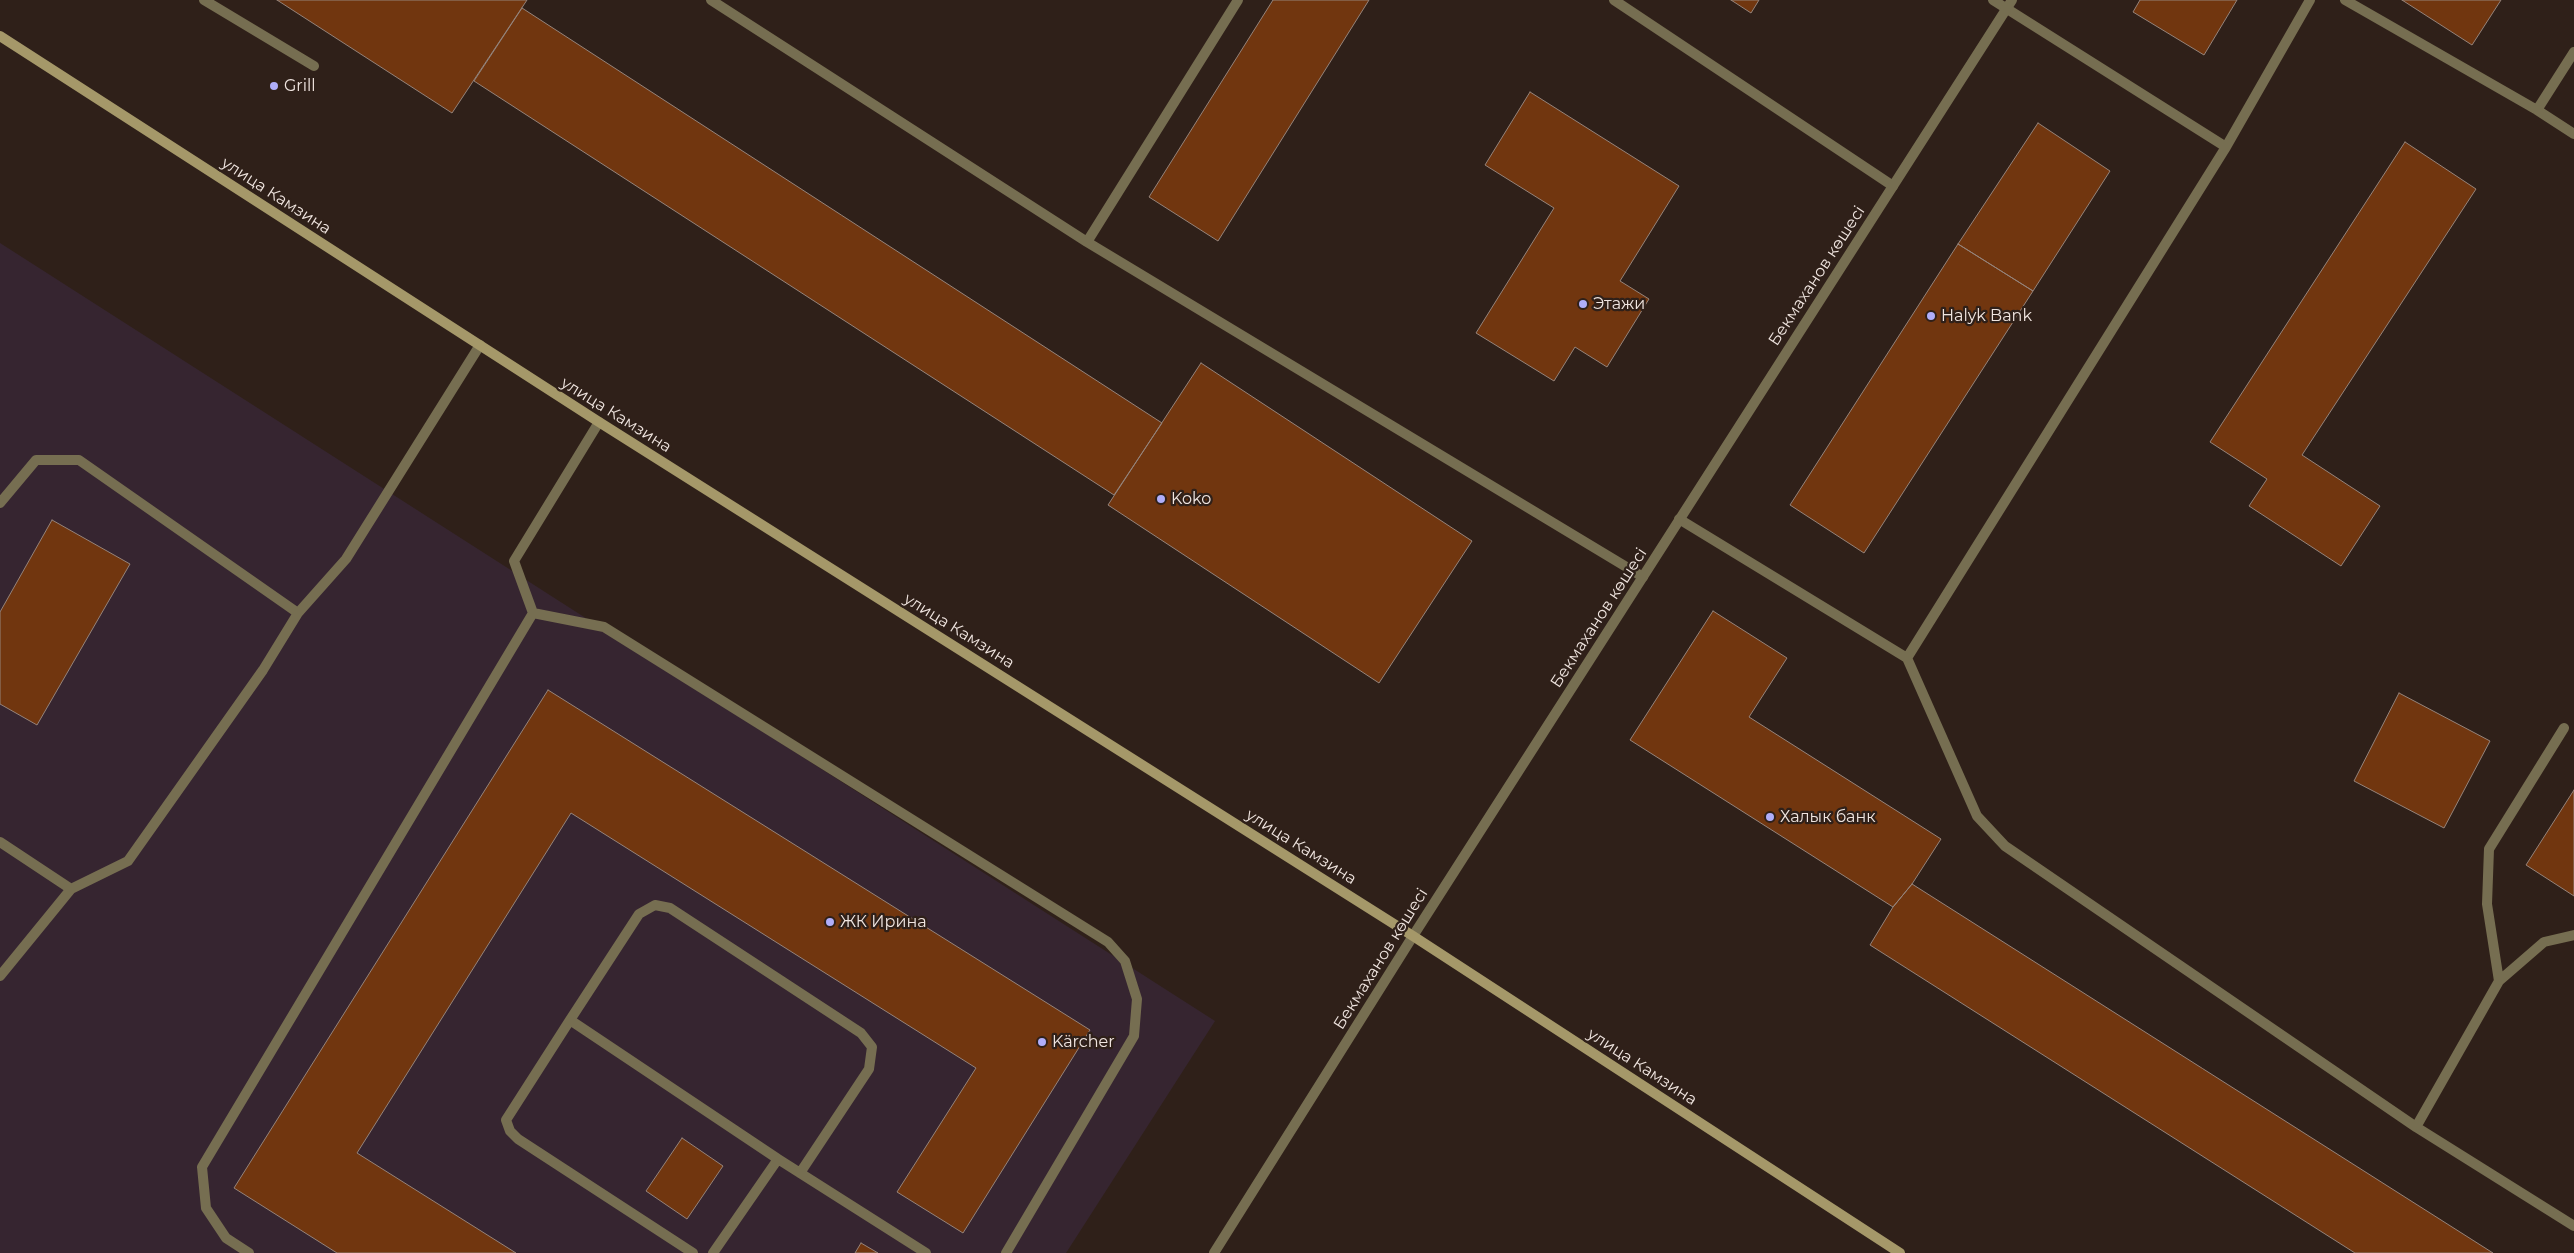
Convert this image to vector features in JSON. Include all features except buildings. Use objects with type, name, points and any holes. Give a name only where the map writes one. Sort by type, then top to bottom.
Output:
[{"type":"main road","name":"улица Камзина","points":[[0,36],[599,422],[1413,936],[1900,1253]]},
{"type":"street","points":[[204,0],[314,66]]},
{"type":"street","points":[[711,0],[1087,242],[1643,577]]},
{"type":"street","points":[[1087,242],[1238,0]]},
{"type":"street","points":[[1614,0],[1893,186]]},
{"type":"street","points":[[1993,0],[2010,4],[2226,147]]},
{"type":"street","points":[[1907,658],[2226,147],[2310,0]]},
{"type":"street","points":[[2345,0],[2537,110],[2574,134]]},
{"type":"street","name":"Бекмаханов көшесі","points":[[1214,1253],[1413,936],[2010,4]]},
{"type":"street","points":[[2537,110],[2574,52]]},
{"type":"street","points":[[0,976],[71,889],[128,861],[263,670],[298,613],[346,558],[480,345]]},
{"type":"street","points":[[533,613],[514,562],[599,422]]},
{"type":"street","points":[[0,503],[36,460],[79,460],[298,613]]},
{"type":"street","points":[[1679,519],[1907,658],[1977,816],[2005,846],[2416,1127],[2574,1226]]},
{"type":"street","points":[[249,1253],[226,1238],[206,1208],[202,1166],[533,613]]},
{"type":"street","points":[[533,613],[604,627],[1108,942],[1125,960],[1137,999],[1134,1036],[1006,1253]]},
{"type":"street","points":[[2499,982],[2487,904],[2489,849],[2564,728]]},
{"type":"street","points":[[0,842],[71,889]]},
{"type":"street","points":[[693,1253],[518,1139],[510,1131],[506,1120],[639,914],[655,905],[670,908],[861,1033],[872,1047],[869,1069],[800,1173]]},
{"type":"street","points":[[2416,1127],[2499,982],[2544,942],[2574,936]]},
{"type":"street","points":[[570,1020],[778,1159],[926,1253]]},
{"type":"street","points":[[713,1253],[778,1159]]},
{"type":"shaded area","points":[[0,243],[1215,1021],[1066,1253],[0,1253]]},
{"type":"place","name":"Grill","points":[[274,86]]},
{"type":"place","name":"Этажи","points":[[1583,304]]},
{"type":"place","name":"Halyk Bank","points":[[1931,316]]},
{"type":"place","name":"Koko","points":[[1161,499]]},
{"type":"place","name":"Халык банк","points":[[1770,817]]},
{"type":"place","name":"ЖК Ирина","points":[[830,922]]},
{"type":"place","name":"Kärcher","points":[[1042,1042]]}]
